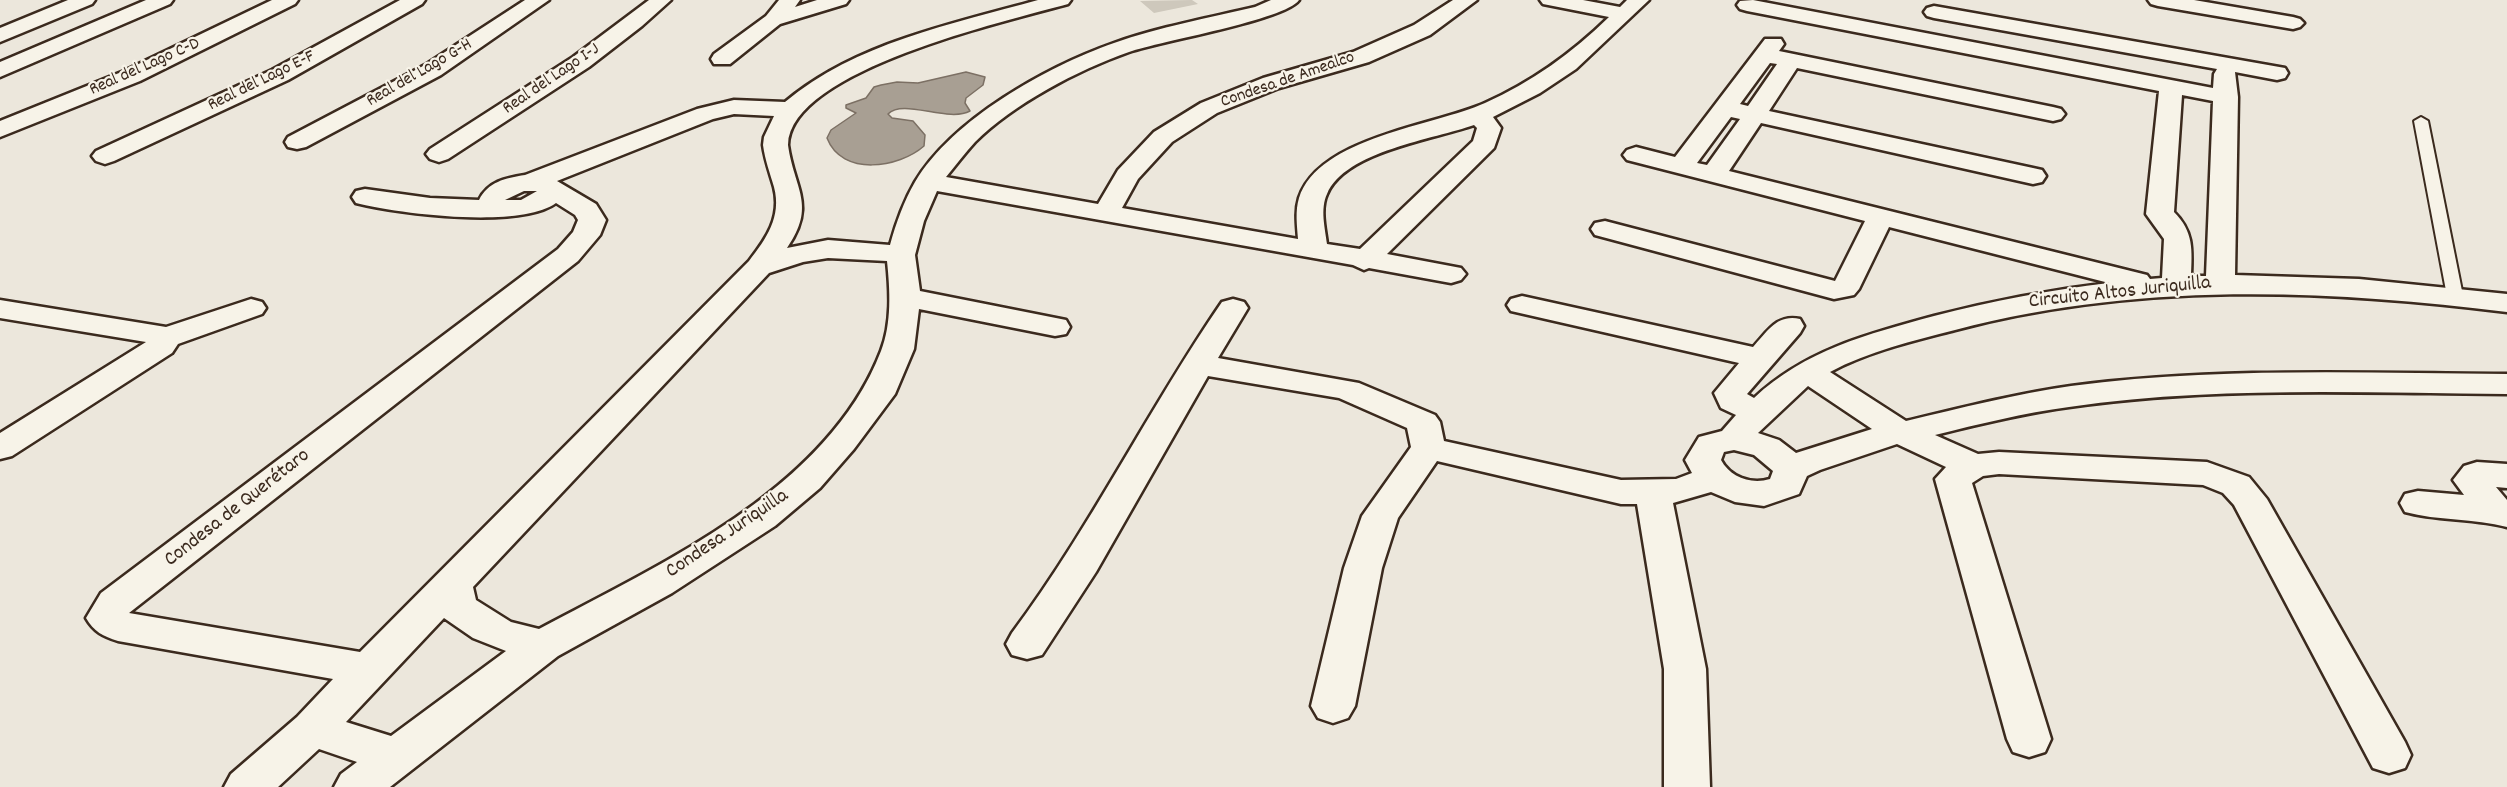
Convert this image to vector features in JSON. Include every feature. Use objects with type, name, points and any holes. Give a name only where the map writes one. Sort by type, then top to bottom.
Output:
[{"type":"street","points":[[0,20],[50,0]]},
{"type":"street","points":[[0,36],[85,0]]},
{"type":"street","points":[[0,70],[163,0]]},
{"type":"street","name":"Real del Lago C-D","points":[[0,130],[132,76],[288,0]]},
{"type":"street","name":"Real del Lago E-F","points":[[105,156],[280,75],[415,0]]},
{"type":"street","name":"Real del Lago G-H","points":[[297,142],[433,70],[539,0]]},
{"type":"street","name":"Real del Lago I-J","points":[[439,154],[538,92],[632,25],[661,0]]},
{"type":"street","points":[[723,59],[773,20],[790,0]]},
{"type":"street","points":[[773,20],[839,0]]},
{"type":"street","points":[[247,787],[312,729],[759,267],[778,243],[787,222],[791,200],[774,153],[776,134],[789,108],[817,87],[863,62],[906,45],[1061,0]]},
{"type":"street","name":"Condesa Juriquilla","points":[[357,787],[543,645],[667,577],[762,517],[807,480],[843,441],[878,394],[898,349],[906,297],[901,255],[910,221],[928,182],[967,136],[1012,102],[1064,72],[1122,47],[1262,11],[1289,0]]},
{"type":"street","name":"Condesa de Amealco","points":[[1106,214],[1127,176],[1163,137],[1209,108],[1270,83],[1361,57],[1422,30],[1467,0]]},
{"type":"street","points":[[1550,0],[1631,7]]},
{"type":"street","points":[[2158,0],[2243,7],[2293,23]]},
{"type":"street","points":[[1747,5],[2226,97]]},
{"type":"street","points":[[1922,38],[1953,5]]},
{"type":"street","points":[[1949,42],[1953,5]]},
{"type":"street","points":[[1953,5],[2224,64],[2277,73]]},
{"type":"street","points":[[1314,251],[1309,207],[1317,187],[1338,165],[1368,148],[1479,115],[1537,84],[1579,57],[1631,7]]},
{"type":"street","points":[[1681,166],[1768,49],[1791,62],[2053,114]]},
{"type":"street","points":[[1713,174],[1791,62]]},
{"type":"street","points":[[2220,284],[2226,97],[2224,64]]},
{"type":"street","points":[[1636,155],[2166,285],[2178,239],[2172,226],[2160,214],[2171,86]]},
{"type":"street","points":[[541,185],[705,114],[735,107],[789,108]]},
{"type":"street","points":[[1724,108],[2032,176]]},
{"type":"street","points":[[1364,261],[1485,143],[1489,128],[1479,115]]},
{"type":"street","points":[[928,182],[1364,261],[1451,274]]},
{"type":"street","points":[[365,197],[429,207],[472,210],[503,202],[542,201],[548,197],[541,185]]},
{"type":"street","points":[[503,202],[571,223],[586,235],[592,220],[586,210],[541,185]]},
{"type":"street","points":[[2160,214],[2222,229]]},
{"type":"street","points":[[1605,229],[1834,290],[1844,289],[1849,283],[1881,215]]},
{"type":"street","points":[[787,222],[818,233],[847,238],[880,236],[910,221]]},
{"type":"street","name":"Condesa de Querétaro","points":[[370,670],[118,626],[106,618],[115,603],[568,255],[586,235]]},
{"type":"street","points":[[759,267],[796,253],[825,247],[860,247],[901,255]]},
{"type":"street","name":"Circuito Altos Juriquilla","points":[[1734,439],[1756,412],[1808,372],[1859,347],[1959,318],[2050,297],[2166,285],[2290,283],[2414,290],[2507,303]]},
{"type":"street","points":[[906,297],[1055,327]]},
{"type":"street","points":[[1522,305],[1760,358]]},
{"type":"street","points":[[0,448],[160,346],[164,338],[251,308]]},
{"type":"street","points":[[1027,644],[1063,596],[1196,364],[1233,308]]},
{"type":"street","points":[[0,309],[156,334],[164,338]]},
{"type":"street","points":[[1756,412],[1732,401],[1730,393],[1790,326]]},
{"type":"street","points":[[1196,364],[1347,390],[1423,422],[1428,448],[1380,516],[1363,568],[1333,706]]},
{"type":"street","points":[[1808,372],[1901,433],[1974,466]]},
{"type":"street","points":[[1791,470],[1780,454],[1766,446],[1734,439],[1711,445],[1703,460],[1713,478],[1735,490],[1764,494],[1786,486],[1791,470],[1816,457],[1901,433],[2024,405],[2087,395],[2164,388],[2293,383],[2507,384]]},
{"type":"street","points":[[1428,448],[1621,492],[1680,491],[1713,478]]},
{"type":"street","points":[[2030,739],[1953,479],[1974,466],[1999,464],[2207,474],[2236,485],[2249,499],[2389,754]]},
{"type":"street","points":[[2501,513],[2471,480],[2476,474],[2507,476]]},
{"type":"street","points":[[1653,492],[1685,669],[1687,787]]},
{"type":"street","points":[[2418,503],[2501,513]]},
{"type":"street","points":[[453,585],[457,608],[481,627],[517,640],[543,645]]},
{"type":"street","points":[[312,729],[395,756]]},
{"type":"lane","points":[[2421,121],[2455,296]]},
{"type":"shaded area","points":[[1192,0],[1198,4],[1154,13],[1140,1]]},
{"type":"shaded area","points":[[966,72],[985,77],[983,85],[966,98],[965,103],[970,111],[950,114],[904,108],[888,114],[892,118],[913,121],[925,135],[924,146],[913,154],[886,163],[872,165],[858,163],[845,159],[834,150],[827,138],[831,130],[856,113],[846,108],[846,105],[866,98],[874,87],[897,82],[918,83]]}]
